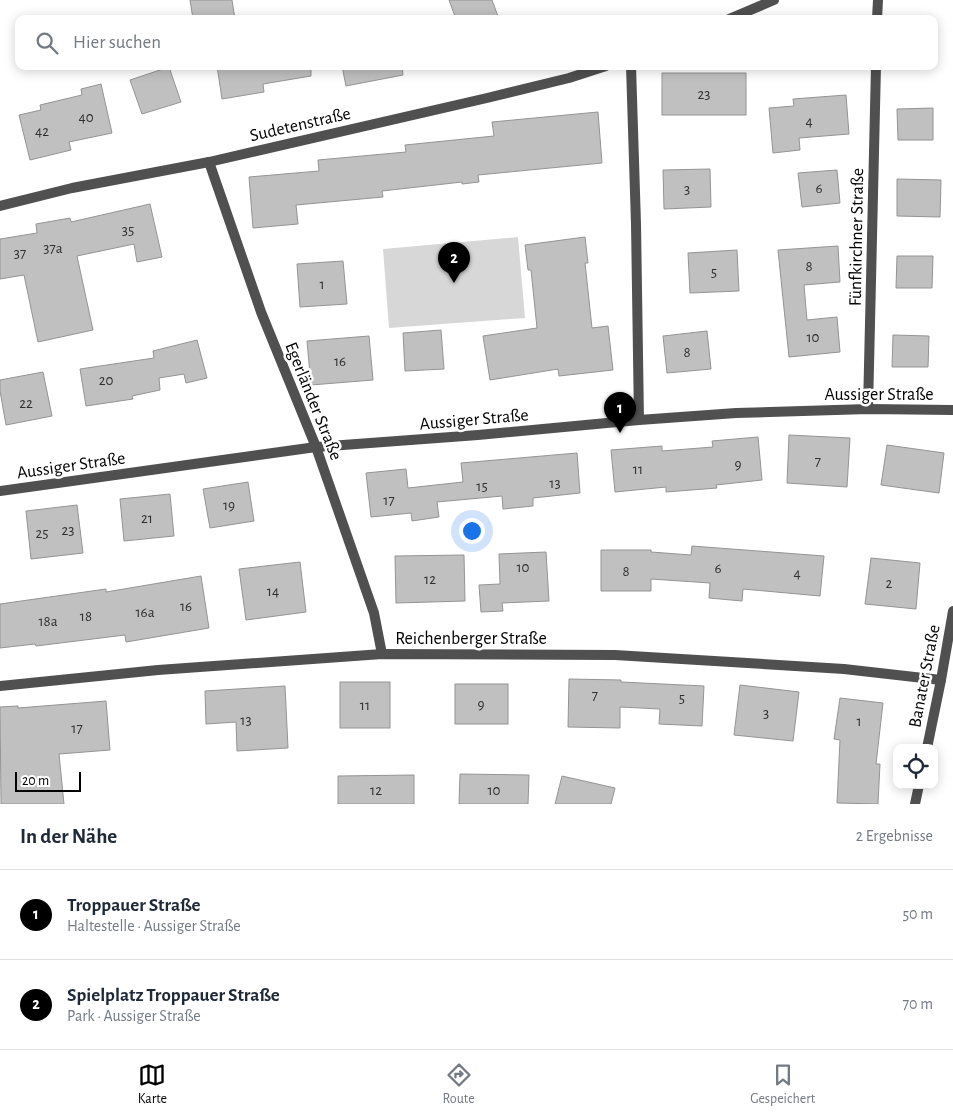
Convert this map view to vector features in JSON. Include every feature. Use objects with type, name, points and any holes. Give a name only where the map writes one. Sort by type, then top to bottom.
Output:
[{"type":"street","points":[[738,15],[774,0]]},
{"type":"street","points":[[877,15],[878,0]]},
{"type":"street","name":"Sudetenstraße","points":[[0,206],[72,188],[209,162],[487,98],[594,70]]},
{"type":"street","points":[[631,70],[639,420]]},
{"type":"street","name":"Fünfkirchner Straße","points":[[868,409],[876,70]]},
{"type":"street","name":"Egerländer Straße","points":[[209,162],[261,312],[316,447],[374,613],[382,654]]},
{"type":"street","name":"Aussiger Straße","points":[[0,491],[316,447],[736,413],[868,409],[953,410]]},
{"type":"street","name":"Banater Straße","points":[[928,744],[953,611]]},
{"type":"street","name":"Reichenberger Straße","points":[[0,686],[158,670],[382,654],[615,655],[844,669],[941,680]]},
{"type":"street","points":[[915,804],[918,789]]},
{"type":"shaded area","points":[[518,237],[525,318],[389,328],[383,249]]},
{"type":"building","points":[[190,0],[232,0],[234,15],[192,15]]},
{"type":"building","points":[[449,0],[492,0],[498,15],[455,15]]},
{"type":"building","points":[[160,70],[170,70],[181,102],[142,114],[130,80]]},
{"type":"building","points":[[218,70],[311,70],[311,76],[263,84],[264,92],[222,99]]},
{"type":"building","points":[[343,70],[402,70],[403,75],[346,86]]},
{"type":"building","points":[[662,73],[746,73],[746,115],[662,115]]},
{"type":"building","points":[[101,84],[112,133],[69,142],[71,150],[30,160],[19,115],[41,110],[40,105],[82,95],[81,89]]},
{"type":"building","points":[[846,95],[849,134],[799,138],[800,150],[773,153],[769,108],[794,106],[793,99]]},
{"type":"building","points":[[933,108],[933,140],[898,140],[897,109]]},
{"type":"building","points":[[598,112],[602,163],[478,175],[479,182],[462,184],[462,182],[382,191],[383,197],[296,205],[298,224],[253,228],[249,177],[319,171],[318,160],[406,152],[405,145],[494,136],[492,122]]},
{"type":"building","points":[[710,169],[711,207],[664,209],[663,170]]},
{"type":"building","points":[[837,170],[840,203],[802,207],[798,173]]},
{"type":"building","points":[[897,179],[941,180],[940,217],[897,216]]},
{"type":"building","points":[[150,204],[162,257],[137,262],[134,244],[77,256],[93,330],[38,342],[24,275],[0,279],[0,239],[37,233],[36,224],[70,218],[71,222]]},
{"type":"building","points":[[585,237],[588,263],[585,263],[592,328],[608,326],[613,370],[559,376],[558,369],[490,380],[483,336],[537,328],[531,270],[528,270],[525,245]]},
{"type":"building","points":[[838,246],[840,282],[804,285],[807,320],[837,317],[840,352],[789,357],[778,250]]},
{"type":"building","points":[[737,250],[739,291],[690,293],[688,253]]},
{"type":"building","points":[[897,256],[933,256],[932,288],[896,288]]},
{"type":"building","points":[[343,261],[347,304],[300,307],[297,264]]},
{"type":"building","points":[[441,330],[444,369],[405,371],[403,333]]},
{"type":"building","points":[[707,331],[711,369],[667,373],[663,336]]},
{"type":"building","points":[[893,335],[929,336],[928,367],[892,367]]},
{"type":"building","points":[[369,336],[373,380],[311,385],[307,341]]},
{"type":"building","points":[[197,340],[207,378],[186,383],[184,374],[159,378],[160,390],[132,396],[133,399],[86,406],[80,369],[154,358],[153,351]]},
{"type":"building","points":[[43,372],[52,416],[6,425],[0,380]]},
{"type":"building","points":[[789,435],[850,438],[847,487],[787,483]]},
{"type":"building","points":[[758,437],[762,480],[716,485],[717,488],[666,492],[666,487],[615,492],[611,450],[662,446],[662,451],[713,447],[712,441]]},
{"type":"building","points":[[887,445],[944,453],[939,493],[881,485]]},
{"type":"building","points":[[577,453],[580,493],[533,498],[533,506],[503,509],[502,496],[437,502],[439,517],[412,521],[411,513],[371,517],[366,473],[406,469],[408,488],[463,482],[461,463]]},
{"type":"building","points":[[248,482],[254,521],[210,528],[203,489]]},
{"type":"building","points":[[170,494],[174,536],[124,541],[120,499]]},
{"type":"building","points":[[77,505],[83,553],[31,559],[26,511]]},
{"type":"building","points":[[692,546],[824,556],[820,596],[743,589],[742,601],[709,598],[710,583],[651,579],[651,591],[601,591],[601,550],[651,550],[651,552],[691,555]]},
{"type":"building","points":[[546,552],[549,601],[502,603],[503,611],[481,612],[479,585],[500,584],[499,554]]},
{"type":"building","points":[[464,555],[465,601],[396,603],[395,556]]},
{"type":"building","points":[[871,558],[920,563],[916,609],[865,604]]},
{"type":"building","points":[[300,562],[306,612],[246,620],[239,569]]},
{"type":"building","points":[[201,576],[209,628],[126,642],[125,635],[36,646],[35,644],[0,648],[0,604],[106,589],[106,592]]},
{"type":"building","points":[[569,679],[621,680],[621,682],[704,686],[702,726],[659,724],[660,709],[620,707],[620,728],[568,727]]},
{"type":"building","points":[[340,682],[390,682],[390,728],[340,728]]},
{"type":"building","points":[[455,684],[508,684],[508,724],[455,724]]},
{"type":"building","points":[[740,685],[799,692],[793,741],[734,735]]},
{"type":"building","points":[[285,686],[288,748],[237,751],[236,722],[206,724],[205,691]]},
{"type":"building","points":[[840,698],[883,703],[876,764],[880,764],[878,804],[837,803],[840,740],[834,739]]},
{"type":"building","points":[[106,701],[110,750],[59,754],[64,804],[1,804],[0,707],[18,706],[18,708]]},
{"type":"building","points":[[460,774],[529,775],[528,804],[459,804]]},
{"type":"building","points":[[414,775],[414,804],[338,804],[338,776]]},
{"type":"building","points":[[562,776],[615,788],[611,804],[555,804]]},
{"type":"place","name":"Spielplatz Troppauer Straße","points":[[454,283]]},
{"type":"place","name":"Troppauer Straße","points":[[620,433]]}]
